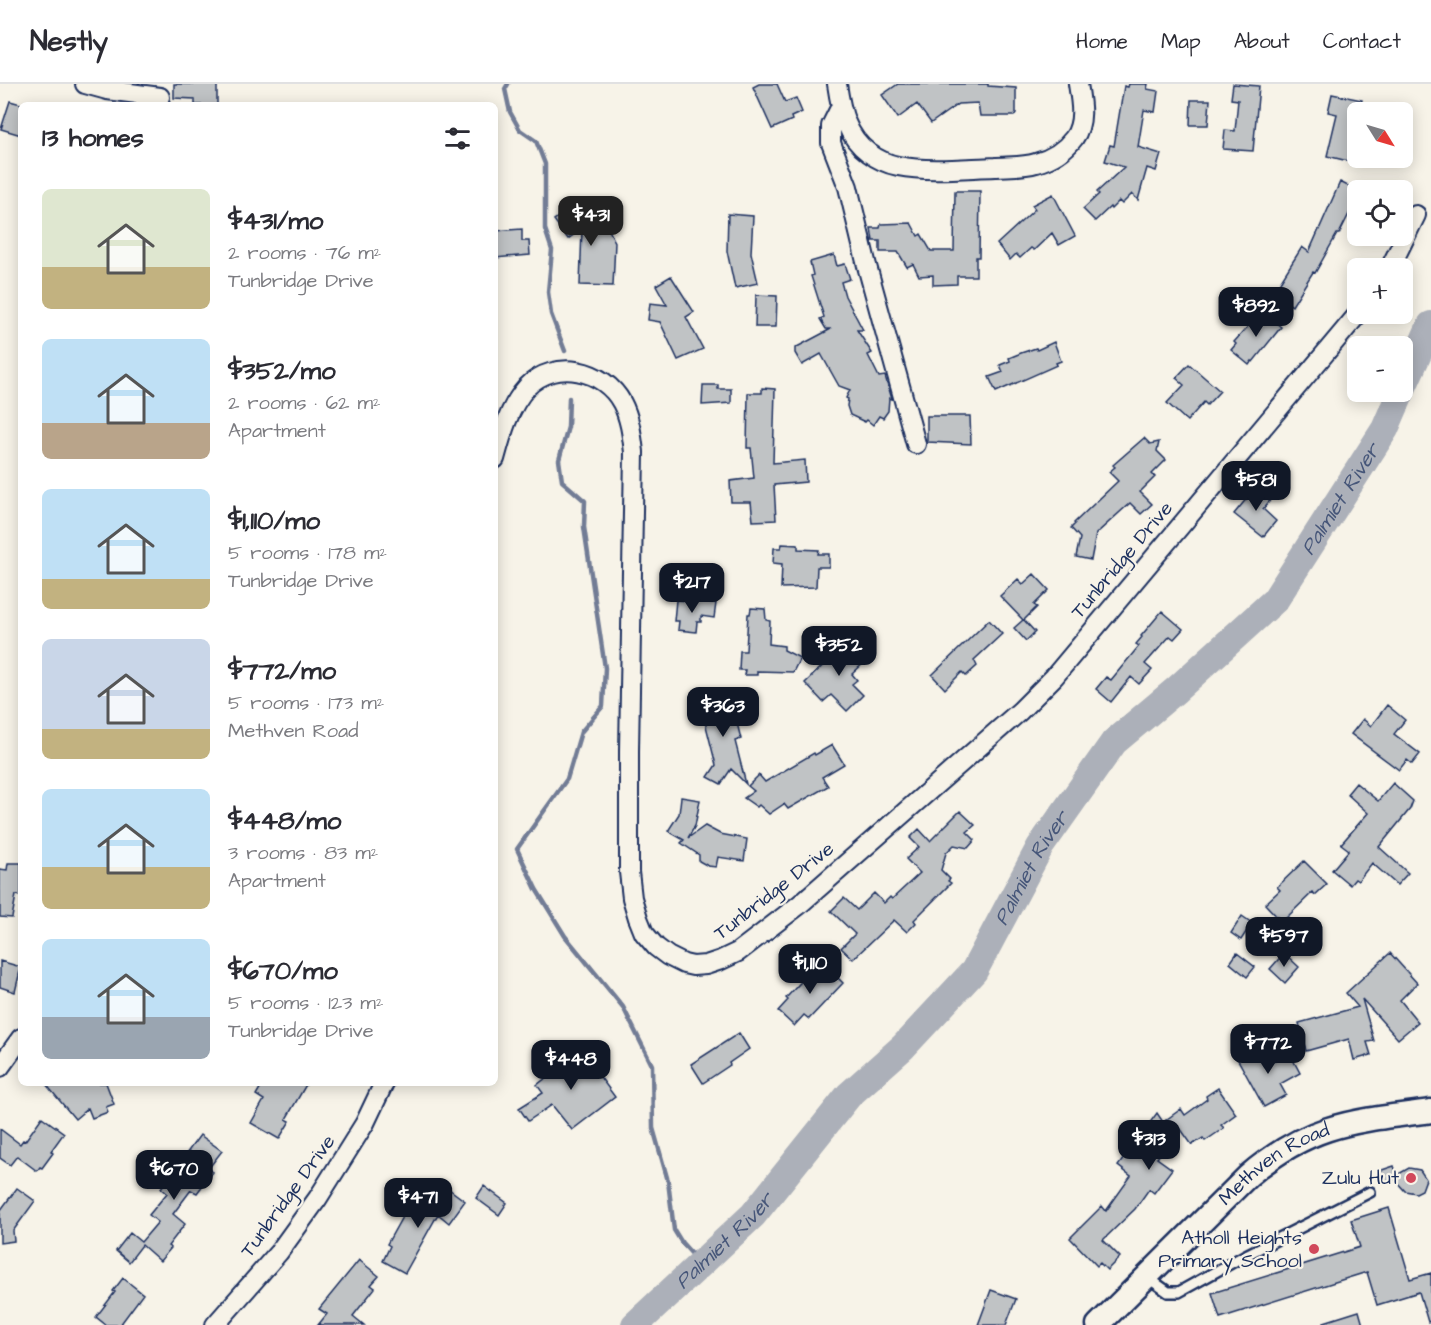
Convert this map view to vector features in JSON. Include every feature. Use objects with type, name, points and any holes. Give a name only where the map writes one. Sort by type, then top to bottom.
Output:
[{"type":"street","points":[[85,84],[160,95]]},
{"type":"street","points":[[837,84],[840,108],[846,126],[858,143],[869,153],[891,163],[918,167],[1030,165],[1048,159],[1063,150],[1073,139],[1081,120],[1078,84]]},
{"type":"street","points":[[111,87],[124,102]]},
{"type":"street","points":[[840,108],[831,126],[831,143],[848,187],[867,266],[916,444]]},
{"type":"street","points":[[1395,258],[1416,215]]},
{"type":"street","name":"Tunbridge Drive","points":[[498,448],[517,400],[541,376],[558,370],[588,374],[603,382],[621,402],[628,416],[634,452],[629,751],[629,872],[632,898],[644,933],[656,947],[684,964],[706,965],[738,952],[799,905],[1020,711],[1054,677],[1350,324]]},
{"type":"street","points":[[0,1067],[18,1042]]},
{"type":"street","name":"Tunbridge Drive","points":[[215,1325],[279,1252],[318,1198],[366,1124],[383,1086]]},
{"type":"street","name":"Methven Road","points":[[1098,1325],[1269,1158],[1311,1134],[1353,1121],[1431,1111]]},
{"type":"lane","points":[[1147,1276],[1168,1292],[1179,1292],[1370,1192]]},
{"type":"building","points":[[174,84],[217,84],[217,102],[195,102],[195,99],[174,98]]},
{"type":"building","points":[[759,84],[777,84],[785,102],[796,98],[802,112],[791,117],[792,120],[772,129],[753,87]]},
{"type":"building","points":[[898,84],[988,84],[988,86],[1016,88],[1016,113],[1014,116],[980,116],[978,103],[958,104],[931,123],[917,104],[898,118],[882,95]]},
{"type":"building","points":[[1129,84],[1148,84],[1147,89],[1158,91],[1155,112],[1144,110],[1138,147],[1161,154],[1156,171],[1147,168],[1138,200],[1132,194],[1122,204],[1119,201],[1111,209],[1110,207],[1095,221],[1083,209],[1099,194],[1097,192],[1124,167],[1105,161],[1110,145],[1114,146],[1124,86],[1128,87]]},
{"type":"building","points":[[1233,84],[1259,86],[1253,151],[1223,149],[1225,130],[1235,131],[1238,100],[1231,99]]},
{"type":"building","points":[[1332,94],[1362,100],[1362,102],[1347,102],[1347,161],[1327,156],[1337,114],[1328,112]]},
{"type":"building","points":[[1191,100],[1210,100],[1208,125],[1190,125]]},
{"type":"building","points":[[10,101],[18,103],[18,134],[1,129]]},
{"type":"building","points":[[1340,182],[1347,186],[1347,218],[1315,273],[1313,272],[1292,306],[1275,295],[1275,290],[1302,247],[1309,252]]},
{"type":"building","points":[[955,191],[980,191],[979,257],[976,257],[976,276],[957,276],[957,284],[933,285],[933,275],[919,276],[913,264],[907,267],[898,252],[880,252],[880,241],[873,241],[871,228],[880,228],[881,224],[911,223],[918,236],[921,234],[931,251],[954,251]]},
{"type":"building","points":[[1053,194],[1075,236],[1059,245],[1052,233],[1034,250],[1031,248],[1020,258],[1016,254],[1010,260],[997,244],[1035,209],[1032,205]]},
{"type":"building","points":[[575,205],[589,224],[586,226],[603,218],[615,242],[613,286],[580,285],[582,229],[568,239],[554,220]]},
{"type":"building","points":[[728,214],[753,216],[751,253],[758,283],[735,288],[727,251]]},
{"type":"building","points":[[522,229],[522,241],[529,241],[530,255],[498,258],[498,231]]},
{"type":"building","points":[[834,255],[837,266],[845,264],[850,279],[841,282],[845,296],[863,330],[857,330],[872,353],[868,355],[879,377],[885,376],[892,399],[889,398],[888,411],[883,418],[879,416],[873,425],[867,420],[865,422],[850,415],[846,398],[850,390],[839,386],[821,354],[802,365],[795,353],[795,348],[831,329],[826,329],[820,319],[824,317],[811,276],[813,275],[810,262]]},
{"type":"building","points":[[671,276],[694,312],[686,317],[703,349],[678,360],[660,322],[648,320],[650,303],[667,305],[656,285]]},
{"type":"building","points":[[756,295],[777,296],[776,327],[755,327]]},
{"type":"building","points":[[1262,311],[1281,327],[1249,365],[1231,350],[1236,344],[1234,342]]},
{"type":"building","points":[[1054,342],[1061,361],[1056,363],[1057,365],[996,392],[989,377],[1003,372],[1000,365],[1010,361],[1009,358],[1036,348],[1037,350]]},
{"type":"building","points":[[1189,364],[1220,391],[1207,405],[1204,402],[1187,421],[1167,403],[1184,385],[1176,378]]},
{"type":"building","points":[[703,385],[718,385],[718,389],[731,389],[731,403],[702,405]]},
{"type":"building","points":[[762,388],[775,389],[773,463],[805,460],[806,482],[774,485],[776,520],[753,521],[751,502],[731,502],[730,481],[754,478],[751,448],[747,448],[748,393],[762,393]]},
{"type":"building","points":[[927,416],[970,416],[971,444],[927,442]]},
{"type":"building","points":[[1144,438],[1150,444],[1159,442],[1157,451],[1166,460],[1152,474],[1155,477],[1140,492],[1152,504],[1141,514],[1130,503],[1096,534],[1091,560],[1076,557],[1080,538],[1071,528],[1118,481],[1109,472],[1115,467],[1113,465]]},
{"type":"building","points":[[1257,486],[1272,498],[1263,509],[1276,521],[1263,537],[1234,514]]},
{"type":"building","points":[[782,544],[798,545],[798,549],[819,550],[818,554],[829,554],[829,567],[817,567],[816,587],[781,588],[782,564],[773,563],[774,548],[781,548]]},
{"type":"building","points":[[1034,574],[1049,590],[1034,605],[1037,607],[1024,620],[1035,632],[1026,641],[1014,628],[1023,620],[1000,596],[1018,579],[1023,584]]},
{"type":"building","points":[[676,600],[716,603],[714,618],[701,616],[701,622],[697,622],[696,632],[678,630],[679,621],[674,621]]},
{"type":"building","points":[[751,608],[765,609],[766,620],[770,621],[769,644],[784,646],[784,650],[800,658],[793,672],[757,671],[757,675],[744,675],[745,670],[739,670],[740,651],[746,651],[748,614]]},
{"type":"building","points":[[1162,611],[1183,629],[1174,639],[1170,636],[1145,664],[1152,670],[1139,684],[1131,677],[1111,702],[1096,689],[1106,677],[1111,680],[1139,646],[1136,644],[1141,636]]},
{"type":"building","points":[[989,620],[1002,634],[974,660],[977,666],[966,676],[962,672],[945,689],[932,675]]},
{"type":"building","points":[[849,640],[868,659],[852,674],[857,680],[852,684],[863,695],[847,711],[831,695],[823,702],[805,683]]},
{"type":"building","points":[[730,695],[741,739],[735,741],[746,784],[731,769],[721,784],[708,777],[716,765],[701,706]]},
{"type":"building","points":[[1387,705],[1405,720],[1394,734],[1420,754],[1412,764],[1407,760],[1399,770],[1351,734],[1363,719],[1371,726]]},
{"type":"building","points":[[832,745],[844,764],[822,777],[828,786],[788,809],[784,804],[769,814],[759,805],[757,807],[744,798],[754,791],[748,786],[759,775],[765,782]]},
{"type":"building","points":[[1356,783],[1378,801],[1393,783],[1413,801],[1410,809],[1379,847],[1408,873],[1397,885],[1372,863],[1358,881],[1355,879],[1350,885],[1332,870],[1349,850],[1341,844],[1368,813],[1347,794]]},
{"type":"building","points":[[681,797],[700,800],[695,826],[688,838],[705,826],[720,834],[747,839],[744,861],[718,857],[716,867],[708,866],[699,861],[699,855],[681,843],[684,840],[668,831],[679,814]]},
{"type":"building","points":[[960,811],[975,825],[967,832],[975,840],[968,848],[954,845],[946,853],[941,870],[951,883],[914,920],[916,923],[907,932],[894,920],[853,959],[841,948],[855,934],[831,911],[844,898],[857,910],[874,893],[884,903],[890,897],[892,899],[920,873],[906,859],[919,847],[910,838],[919,829],[930,841]]},
{"type":"building","points":[[1304,861],[1327,884],[1315,895],[1313,892],[1282,922],[1265,904],[1280,890],[1277,887]]},
{"type":"building","points":[[8,863],[18,863],[18,895],[16,895],[12,918],[0,917],[0,869],[7,870]]},
{"type":"building","points":[[1242,916],[1252,923],[1241,940],[1231,933]]},
{"type":"building","points":[[1237,953],[1255,967],[1247,977],[1230,963]]},
{"type":"building","points":[[1284,953],[1299,967],[1285,983],[1270,969]]},
{"type":"building","points":[[1390,953],[1417,983],[1400,1000],[1418,1022],[1398,1039],[1362,999],[1374,1041],[1367,1042],[1371,1055],[1354,1060],[1349,1039],[1306,1051],[1299,1023],[1358,1007],[1346,993]]},
{"type":"building","points":[[0,961],[18,966],[15,992],[0,987]]},
{"type":"building","points":[[825,965],[843,983],[809,1019],[804,1015],[794,1026],[778,1011],[788,1000],[786,998],[810,972],[815,976]]},
{"type":"building","points":[[739,1033],[749,1049],[703,1083],[691,1064]]},
{"type":"building","points":[[579,1046],[582,1051],[585,1049],[595,1063],[592,1066],[615,1097],[572,1130],[552,1105],[528,1121],[519,1108],[543,1093],[537,1085],[565,1063],[562,1059]]},
{"type":"building","points":[[1253,1047],[1264,1066],[1289,1052],[1300,1073],[1280,1084],[1286,1095],[1264,1107],[1237,1058]]},
{"type":"building","points":[[48,1086],[107,1086],[114,1104],[106,1107],[108,1112],[92,1118],[88,1108],[75,1119]]},
{"type":"building","points":[[261,1086],[305,1086],[286,1119],[290,1121],[279,1139],[251,1123],[264,1100],[256,1095]]},
{"type":"building","points":[[1218,1088],[1236,1114],[1221,1125],[1224,1128],[1205,1141],[1203,1138],[1192,1145],[1180,1128],[1157,1158],[1172,1169],[1154,1193],[1149,1189],[1135,1209],[1103,1240],[1120,1257],[1107,1270],[1100,1263],[1097,1266],[1070,1238],[1102,1206],[1106,1211],[1131,1176],[1118,1166],[1157,1113],[1163,1122],[1181,1109],[1185,1115]]},
{"type":"building","points":[[42,1117],[64,1133],[42,1168],[40,1167],[37,1171],[17,1156],[10,1165],[0,1158],[0,1129],[20,1144],[23,1140],[25,1141]]},
{"type":"building","points":[[200,1135],[222,1151],[208,1169],[213,1172],[197,1193],[191,1190],[173,1214],[185,1224],[168,1246],[171,1248],[160,1261],[142,1245],[129,1262],[116,1251],[130,1233],[141,1242],[158,1222],[149,1215],[167,1193],[161,1188]]},
{"type":"building","points":[[1394,1166],[1397,1175],[1409,1168],[1420,1170],[1426,1179],[1422,1190],[1416,1193],[1405,1191],[1394,1179],[1383,1183],[1379,1171]]},
{"type":"building","points":[[484,1186],[507,1203],[499,1215],[476,1198]]},
{"type":"building","points":[[17,1188],[35,1201],[13,1231],[14,1241],[0,1243],[0,1211]]},
{"type":"building","points":[[449,1189],[465,1201],[449,1223],[438,1214],[405,1273],[383,1261],[390,1246],[387,1244],[402,1217],[420,1197],[434,1210]]},
{"type":"building","points":[[1389,1208],[1410,1279],[1431,1273],[1431,1321],[1428,1322],[1419,1292],[1377,1305],[1367,1272],[1220,1318],[1212,1293],[1360,1247],[1351,1220]]},
{"type":"building","points":[[359,1260],[379,1276],[371,1285],[375,1288],[353,1316],[364,1325],[318,1325],[327,1314],[319,1309]]},
{"type":"building","points":[[123,1278],[143,1294],[120,1325],[106,1325],[96,1317]]},
{"type":"building","points":[[991,1290],[1016,1299],[1006,1325],[978,1325]]},
{"type":"building","points":[[1359,1311],[1363,1325],[1325,1325],[1324,1322]]},
{"type":"waterway","points":[[508,84],[505,89],[510,112],[520,130],[536,141],[545,164],[545,229],[552,250],[548,292],[551,314],[565,351]]},
{"type":"waterway","name":"Palmiet River","points":[[1413,365],[1431,325]]},
{"type":"waterway","points":[[569,398],[568,427],[559,460],[562,481],[585,501],[584,527],[605,668],[603,706],[581,732],[567,779],[517,849],[536,889],[565,936],[623,1007],[652,1065],[653,1128],[668,1181],[674,1230],[682,1243],[701,1264]]},
{"type":"waterway","name":"Palmiet River","points":[[635,1325],[753,1215],[849,1095],[903,1047],[974,971],[1040,847],[1114,742],[1176,690],[1275,600],[1385,429],[1397,402]]},
{"type":"place","name":"Zulu Hut","points":[[1411,1178]]},
{"type":"place","name":"Atholl Heights Primary School","points":[[1314,1249]]}]
